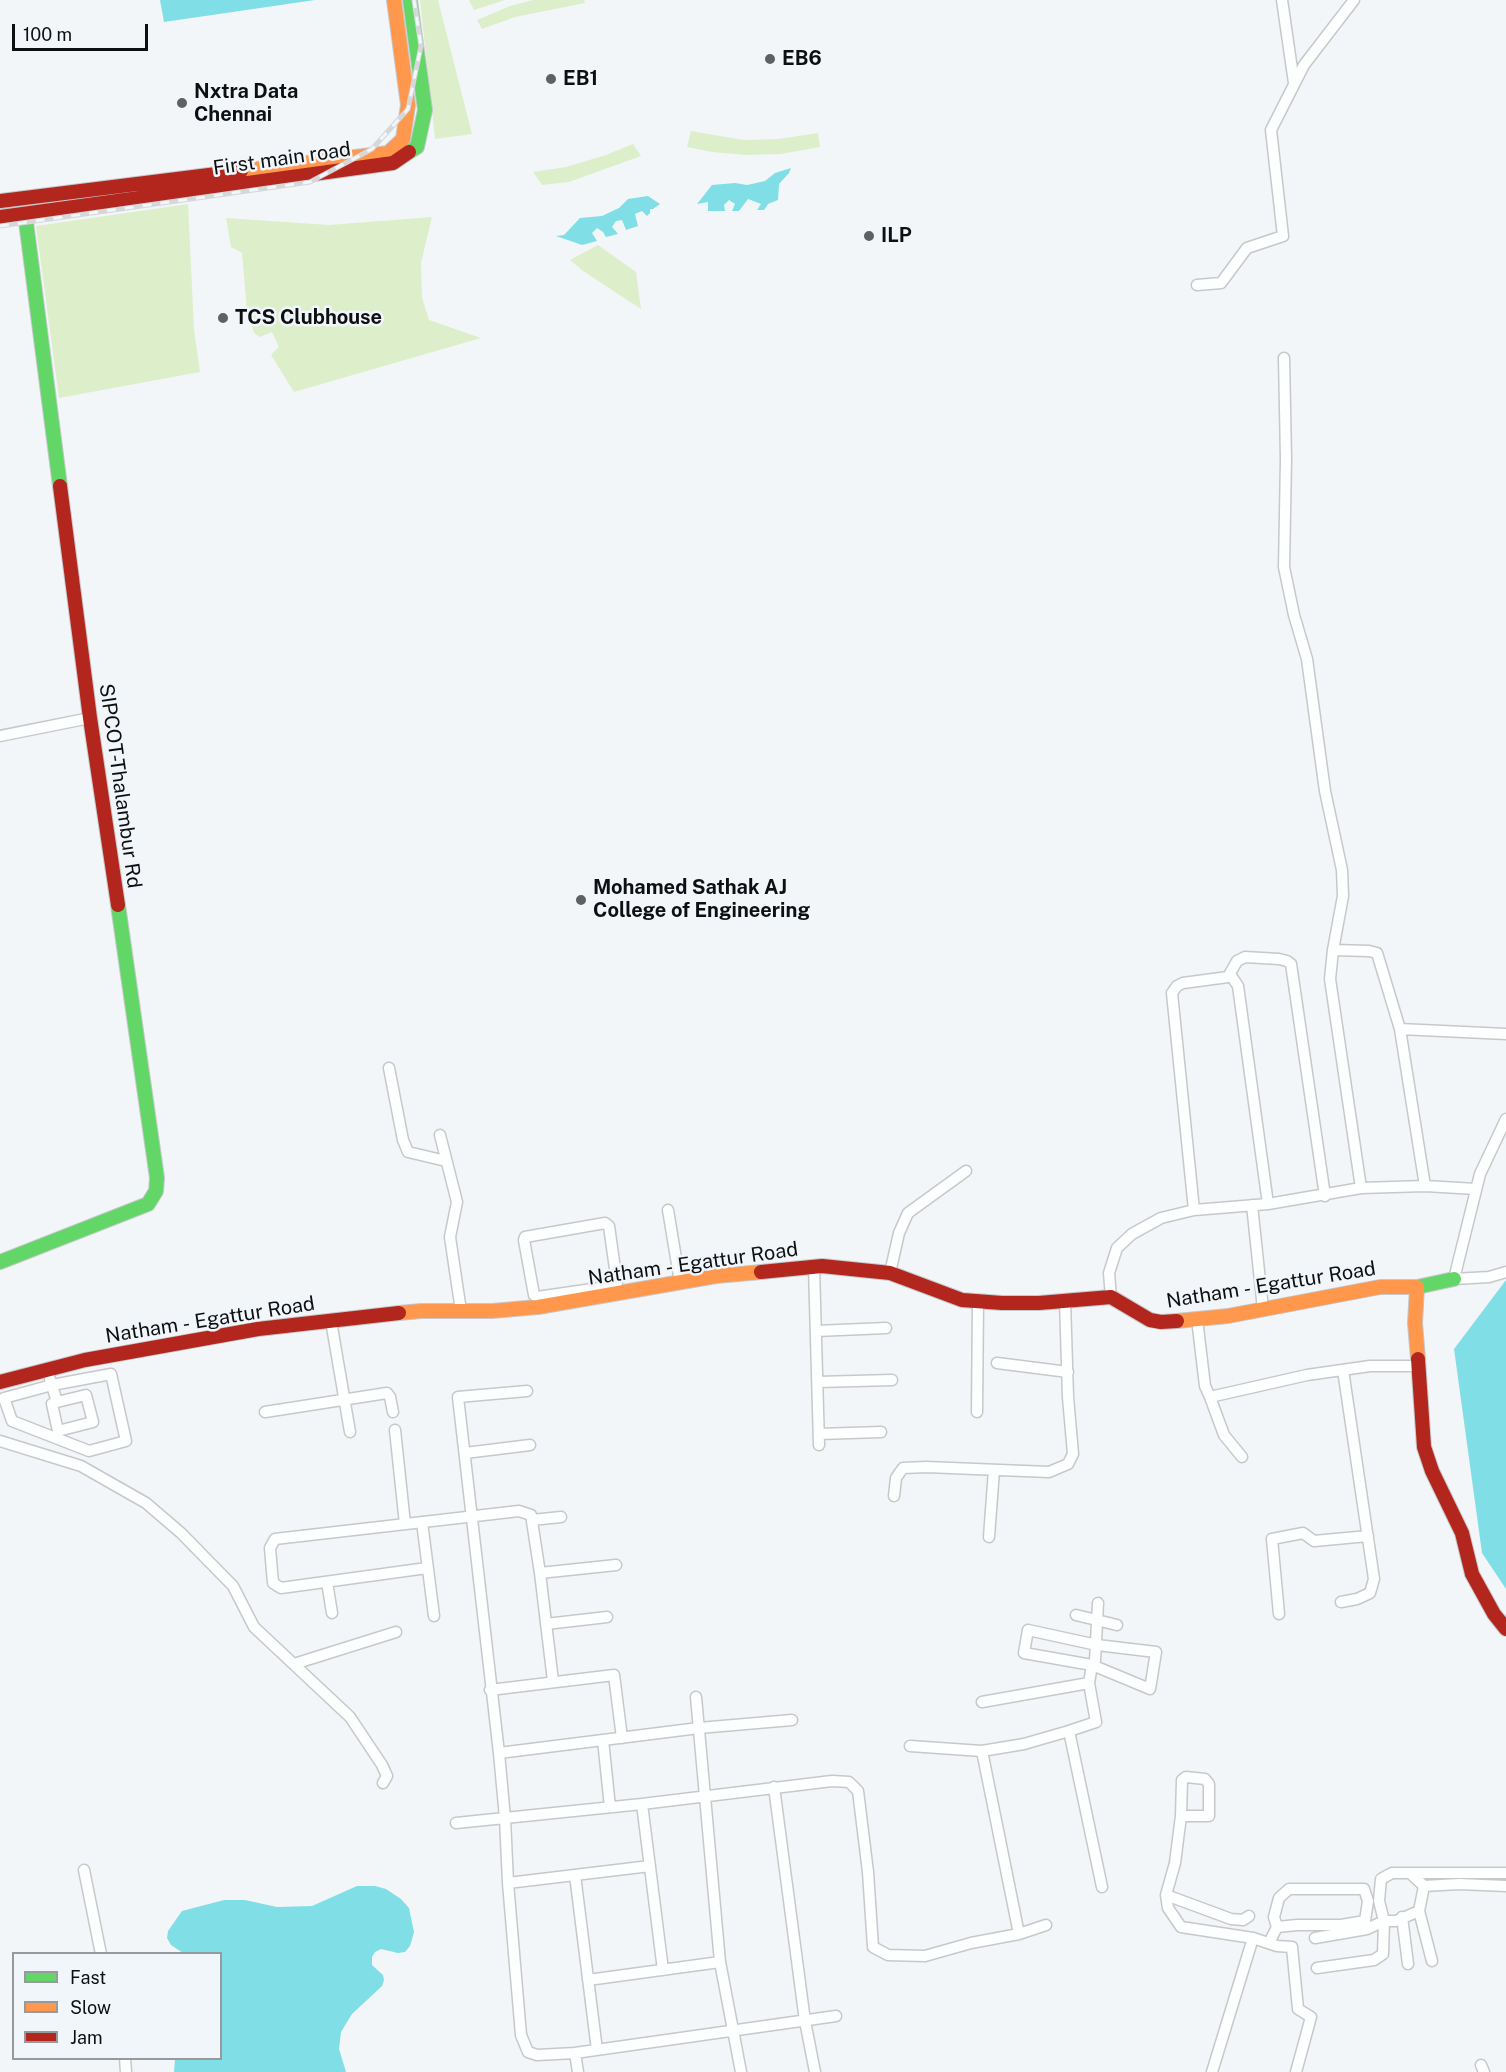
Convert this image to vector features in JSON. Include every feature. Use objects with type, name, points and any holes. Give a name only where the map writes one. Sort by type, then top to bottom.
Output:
[{"type":"street","points":[[0,201],[388,153],[403,138],[408,105],[394,0]]},
{"type":"street","name":"First main road","points":[[0,217],[393,163],[417,147],[424,110],[410,0]]},
{"type":"street","points":[[1282,0],[1294,83]]},
{"type":"street","points":[[1197,285],[1221,283],[1247,248],[1283,236],[1270,130],[1304,65],[1354,0]]},
{"type":"street","name":"SIPCOT-Thalambur Rd","points":[[0,1262],[139,1208],[148,1203],[156,1191],[157,1178],[90,718],[25,214]]},
{"type":"street","points":[[1284,358],[1286,459],[1284,567],[1294,615],[1307,659],[1325,791],[1342,870],[1342,896],[1330,979],[1361,1188]]},
{"type":"street","points":[[0,736],[90,718]]},
{"type":"street","points":[[1333,950],[1377,953],[1400,1029],[1425,1186]]},
{"type":"street","points":[[1228,977],[1237,961],[1245,957],[1279,959],[1291,964],[1325,1196]]},
{"type":"street","points":[[1194,1210],[1172,993],[1177,986],[1183,983],[1228,977],[1232,977],[1238,986],[1268,1204]]},
{"type":"street","points":[[1400,1029],[1506,1034]]},
{"type":"street","points":[[388,1068],[403,1140],[408,1152],[446,1161]]},
{"type":"street","points":[[1506,1119],[1480,1174],[1454,1279],[1490,1277],[1506,1272]]},
{"type":"street","points":[[440,1135],[457,1202],[450,1237],[461,1311]]},
{"type":"street","points":[[890,1273],[899,1233],[908,1213],[966,1171]]},
{"type":"street","points":[[1111,1297],[1109,1273],[1117,1248],[1132,1234],[1161,1218],[1194,1210],[1268,1204],[1361,1188],[1425,1186],[1476,1189]]},
{"type":"street","points":[[1252,1205],[1263,1309]]},
{"type":"street","points":[[668,1210],[680,1282]]},
{"type":"street","points":[[537,1302],[525,1237],[605,1223],[609,1226],[617,1283],[612,1290]]},
{"type":"street","points":[[814,1267],[819,1440],[881,1432]]},
{"type":"street","name":"Natham - Egattur Road","points":[[0,1383],[85,1360],[246,1331],[421,1311],[461,1311],[716,1276],[814,1267],[890,1273],[962,1300],[1039,1303],[1111,1297],[1150,1320],[1167,1322],[1263,1309],[1380,1287],[1417,1287],[1454,1279]]},
{"type":"street","points":[[1417,1287],[1415,1323],[1424,1447],[1432,1471],[1461,1533],[1472,1574],[1494,1614],[1506,1629]]},
{"type":"street","points":[[894,1496],[896,1478],[903,1468],[1049,1472],[1068,1464],[1073,1454],[1065,1300]]},
{"type":"street","points":[[977,1412],[978,1301]]},
{"type":"street","points":[[1197,1319],[1205,1386],[1224,1435],[1242,1457]]},
{"type":"street","points":[[331,1321],[350,1432]]},
{"type":"street","points":[[816,1330],[886,1328]]},
{"type":"street","points":[[996,1363],[1068,1372]]},
{"type":"street","points":[[1210,1398],[1307,1375],[1370,1366],[1418,1366]]},
{"type":"street","points":[[48,1370],[57,1402]]},
{"type":"street","points":[[1341,1602],[1357,1599],[1370,1593],[1374,1579],[1343,1370]]},
{"type":"street","points":[[111,1374],[126,1441],[89,1451],[12,1421],[4,1398],[52,1385],[111,1374]]},
{"type":"street","points":[[818,1382],[892,1380]]},
{"type":"street","points":[[527,1391],[458,1397],[499,1753],[521,2035],[528,2052],[537,2055],[575,2053],[836,2016]]},
{"type":"street","points":[[265,1412],[387,1393],[393,1412]]},
{"type":"street","points":[[395,1430],[405,1524]]},
{"type":"street","points":[[0,1441],[81,1466],[146,1503],[181,1533],[224,1574],[233,1586],[254,1627],[350,1717],[382,1765],[387,1776],[383,1783]]},
{"type":"street","points":[[465,1453],[530,1445]]},
{"type":"street","points":[[988,1537],[994,1470]]},
{"type":"street","points":[[427,1568],[281,1588],[275,1585],[270,1548],[274,1539],[519,1511],[531,1515],[553,1681]]},
{"type":"street","points":[[532,1521],[561,1517]]},
{"type":"street","points":[[422,1522],[434,1616]]},
{"type":"street","points":[[1280,1614],[1272,1539],[1303,1533],[1314,1541],[1368,1536]]},
{"type":"street","points":[[540,1573],[616,1565]]},
{"type":"street","points":[[327,1582],[332,1613]]},
{"type":"street","points":[[910,1746],[982,1751],[1024,1744],[1096,1722],[1089,1683],[1092,1665],[1095,1661],[1098,1603]]},
{"type":"street","points":[[1076,1615],[1117,1625]]},
{"type":"street","points":[[546,1624],[607,1617]]},
{"type":"street","points":[[1028,1630],[1096,1645],[1156,1652],[1150,1689],[1092,1665],[1024,1653],[1028,1630]]},
{"type":"street","points":[[294,1664],[396,1632]]},
{"type":"street","points":[[490,1690],[614,1675],[622,1738]]},
{"type":"street","points":[[982,1702],[1089,1683]]},
{"type":"street","points":[[696,1697],[720,1962],[741,2072]]},
{"type":"street","points":[[499,1753],[699,1728],[792,1720]]},
{"type":"street","points":[[1069,1731],[1102,1887]]},
{"type":"street","points":[[603,1740],[610,1808]]},
{"type":"street","points":[[982,1751],[1019,1934]]},
{"type":"street","points":[[456,1823],[610,1808],[774,1787],[832,1781],[849,1782],[858,1791],[868,1872],[873,1947],[888,1956],[925,1956],[971,1943],[1019,1934],[1046,1925]]},
{"type":"street","points":[[774,1787],[815,2072]]},
{"type":"street","points":[[642,1804],[663,1970]]},
{"type":"street","points":[[1181,1816],[1175,1863],[1166,1895],[1168,1908],[1181,1927],[1253,1938],[1269,1944],[1292,1947],[1298,2009],[1311,2017],[1296,2072]]},
{"type":"street","points":[[508,1883],[650,1866]]},
{"type":"street","points":[[84,1870],[101,1952]]},
{"type":"street","points":[[1317,1968],[1374,1960],[1383,1954],[1384,1921],[1379,1901],[1381,1879],[1392,1873],[1506,1873]]},
{"type":"street","points":[[1410,1873],[1424,1886],[1460,1884],[1506,1886]]},
{"type":"street","points":[[575,1875],[597,2050]]},
{"type":"street","points":[[1424,1886],[1419,1911],[1432,1961]]},
{"type":"street","points":[[1269,1944],[1277,1927],[1274,1917],[1279,1898],[1289,1889],[1364,1889],[1368,1901],[1365,1921],[1341,1925],[1277,1927]]},
{"type":"street","points":[[1166,1895],[1231,1919],[1244,1920],[1249,1916]]},
{"type":"street","points":[[1315,1938],[1367,1929],[1384,1921],[1396,1921],[1419,1911]]},
{"type":"street","points":[[1402,1917],[1408,1964]]},
{"type":"street","points":[[1212,2072],[1253,1938]]},
{"type":"street","points":[[588,1980],[720,1962]]},
{"type":"street","points":[[575,2053],[578,2072]]},
{"type":"green space","points":[[420,0],[438,0],[472,134],[435,139]]},
{"type":"green space","points":[[469,0],[505,0],[474,10]]},
{"type":"green space","points":[[533,0],[584,0],[585,3],[515,17],[482,29],[477,20],[510,6]]},
{"type":"green space","points":[[691,131],[744,140],[779,139],[818,133],[820,147],[781,154],[746,155],[712,152],[687,147]]},
{"type":"green space","points":[[633,144],[641,156],[569,182],[542,185],[533,172],[566,167]]},
{"type":"green space","points":[[188,204],[194,329],[200,372],[59,398],[36,226]]},
{"type":"green space","points":[[432,217],[421,263],[422,298],[429,320],[481,338],[294,392],[271,355],[279,347],[272,332],[260,337],[254,333],[247,310],[242,253],[231,247],[226,218],[329,225]]},
{"type":"green space","points":[[598,245],[636,272],[641,309],[570,260]]},
{"type":"water","points":[[160,0],[315,0],[164,22]]},
{"type":"water","points":[[791,168],[779,184],[778,200],[768,204],[764,210],[757,210],[761,204],[748,199],[739,211],[732,211],[735,204],[729,200],[724,205],[725,211],[708,211],[708,202],[697,204],[712,185],[735,183],[747,185],[765,181],[775,173]]},
{"type":"water","points":[[648,196],[660,204],[650,209],[647,216],[642,211],[635,214],[638,226],[626,230],[622,220],[616,221],[612,227],[618,234],[606,237],[597,228],[592,233],[597,241],[582,245],[556,236],[564,235],[580,218],[602,216],[619,208],[628,199]]},
{"type":"water","points":[[1506,1280],[1506,1589],[1482,1553],[1454,1349]]},
{"type":"water","points":[[357,1886],[375,1886],[386,1889],[401,1899],[409,1908],[414,1932],[410,1946],[405,1952],[398,1953],[381,1949],[372,1957],[372,1965],[383,1975],[384,1980],[382,1986],[352,2014],[341,2032],[339,2049],[346,2072],[174,2072],[175,2060],[222,2060],[222,1952],[182,1952],[171,1945],[167,1938],[168,1931],[182,1911],[224,1900],[245,1900],[277,1907],[312,1906]]},
{"type":"waterway","points":[[0,226],[13,224]]},
{"type":"railway","points":[[0,226],[310,182],[372,149],[408,109],[421,46],[414,0]]},
{"type":"traffic: fast","points":[[409,152],[417,147],[425,110],[410,0]]},
{"type":"traffic: fast","points":[[25,214],[60,486]]},
{"type":"traffic: fast","points":[[0,1262],[148,1204],[156,1191],[157,1178],[118,905]]},
{"type":"traffic: fast","points":[[1417,1287],[1454,1279]]},
{"type":"traffic: slow","points":[[241,171],[388,153],[403,139],[408,105],[394,0]]},
{"type":"traffic: slow","points":[[399,1313],[492,1311],[538,1307],[716,1276],[761,1272]]},
{"type":"traffic: slow","points":[[1177,1321],[1228,1316],[1380,1287],[1417,1287],[1415,1323],[1418,1359]]},
{"type":"traffic: jam","points":[[0,217],[393,163],[409,152]]},
{"type":"traffic: jam","points":[[0,201],[241,171]]},
{"type":"traffic: jam","points":[[60,486],[90,718],[118,905]]},
{"type":"traffic: jam","points":[[761,1272],[822,1266],[890,1273],[962,1300],[1002,1303],[1039,1303],[1111,1297],[1150,1320],[1177,1321]]},
{"type":"traffic: jam","points":[[0,1382],[85,1360],[258,1329],[399,1313]]},
{"type":"traffic: jam","points":[[1418,1359],[1424,1447],[1432,1471],[1462,1533],[1472,1574],[1494,1614],[1506,1629]]},
{"type":"place","name":"EB6","points":[[770,59]]},
{"type":"place","name":"EB1","points":[[551,79]]},
{"type":"place","name":"Nxtra Data Chennai","points":[[182,103]]},
{"type":"place","name":"ILP","points":[[869,236]]},
{"type":"place","name":"TCS Clubhouse","points":[[223,318]]},
{"type":"place","name":"Mohamed Sathak AJ College of Engineering","points":[[581,900]]}]
